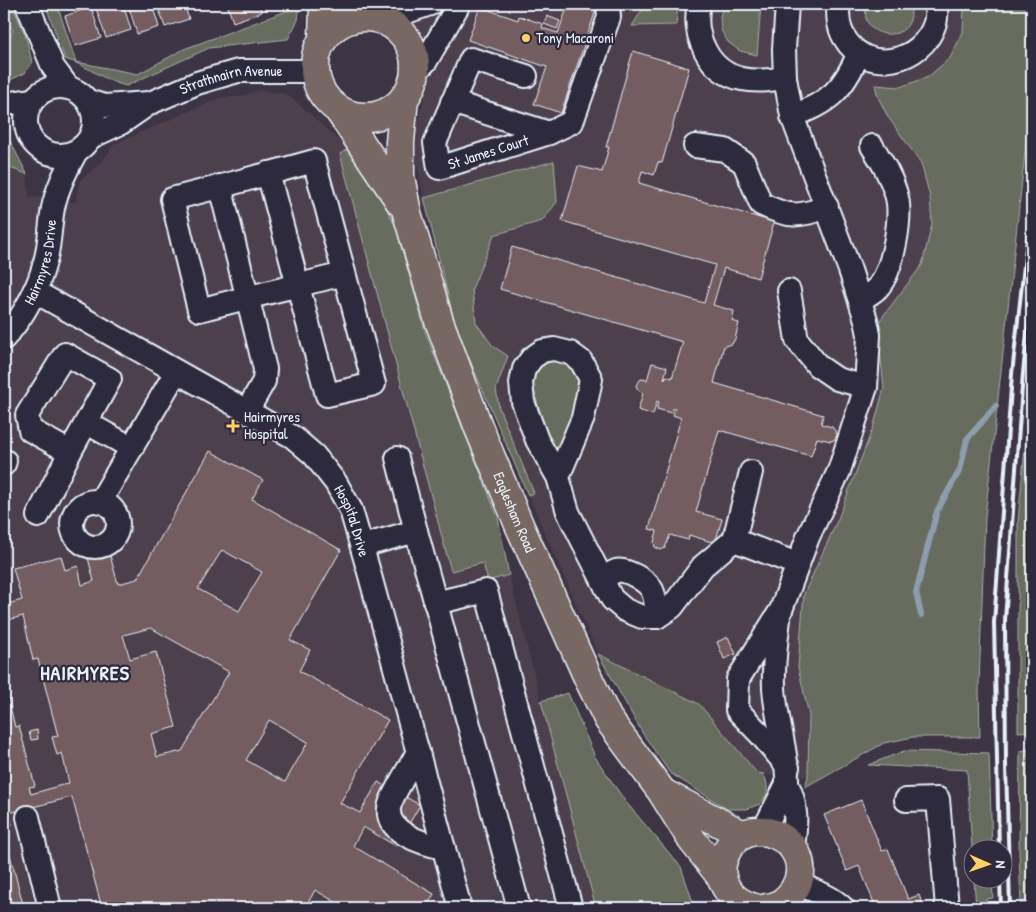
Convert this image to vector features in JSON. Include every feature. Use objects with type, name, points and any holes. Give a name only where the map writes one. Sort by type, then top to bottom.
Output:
[{"type":"main road","points":[[323,39],[324,4]]},
{"type":"main road","points":[[375,14],[398,28],[408,42],[414,58],[415,72],[411,86],[404,98],[394,108],[381,114],[352,115],[338,109],[327,99],[319,86],[315,71],[316,54],[323,39],[334,27],[349,19],[375,14]]},
{"type":"main road","name":"Eaglesham Road","points":[[404,98],[400,142],[400,176],[407,214],[439,321],[478,426],[520,527],[608,719],[662,792],[692,840],[736,899]]},
{"type":"main road","name":"Eaglesham Road","points":[[338,109],[407,214]]},
{"type":"main road","name":"Eaglesham Road","points":[[662,792],[753,833],[774,833],[785,839],[793,848]]},
{"type":"main road","points":[[736,899],[722,866],[725,854],[731,844],[753,833]]},
{"type":"main road","points":[[781,901],[800,872],[799,860],[793,848]]},
{"type":"street","name":"Strathnairn Avenue","points":[[27,4],[53,67],[68,87],[78,91],[88,101],[104,106],[150,103]]},
{"type":"street","points":[[375,14],[430,4]]},
{"type":"street","points":[[415,72],[426,61],[459,4]]},
{"type":"street","name":"St James Court","points":[[526,76],[471,58],[435,143],[439,168],[549,133],[572,122],[609,17],[608,4]]},
{"type":"street","points":[[699,4],[697,24],[700,42],[710,58],[724,71],[740,79],[759,81],[785,78]]},
{"type":"street","points":[[787,4],[784,49],[785,78],[792,116],[860,300],[869,335],[866,387],[839,471],[797,564],[780,610],[738,679],[737,710],[761,735],[788,776]]},
{"type":"street","points":[[838,4],[838,20],[845,39],[858,53],[876,60],[896,61],[914,53],[928,40],[936,22],[936,4]]},
{"type":"street","points":[[36,97],[43,68],[43,45]]},
{"type":"street","points":[[792,116],[814,108],[834,95],[853,67],[858,53]]},
{"type":"street","name":"Strathnairn Avenue","points":[[43,151],[55,155],[66,155],[121,123],[150,103],[197,83],[238,71],[315,71]]},
{"type":"street","points":[[43,151],[30,138],[26,117],[28,108],[36,97],[47,89],[68,87]]},
{"type":"street","points":[[4,104],[36,97]]},
{"type":"street","points":[[83,145],[94,127],[95,117],[88,101]]},
{"type":"street","name":"St James Court","points":[[452,102],[549,133]]},
{"type":"street","points":[[4,116],[28,131]]},
{"type":"street","name":"Hairmyres Drive","points":[[4,338],[12,330],[34,291],[46,257],[53,206],[63,173],[83,145]]},
{"type":"street","points":[[695,146],[725,150],[744,163],[761,204],[780,213],[803,215],[827,207]]},
{"type":"street","points":[[860,300],[879,287],[892,260],[898,220],[897,196],[888,172],[872,146]]},
{"type":"street","name":"Hairmyres Drive","points":[[43,151],[53,206]]},
{"type":"street","points":[[268,173],[298,286],[327,396],[374,384],[314,161],[268,173],[220,186],[172,200],[199,310],[248,297],[298,286],[344,274]]},
{"type":"street","points":[[220,186],[266,369],[264,381],[247,411]]},
{"type":"street","name":"Hospital Drive","points":[[34,291],[293,437],[314,455],[336,483],[351,510],[362,546],[460,908]]},
{"type":"street","points":[[789,291],[797,340],[818,366],[837,379],[866,387]]},
{"type":"street","points":[[558,477],[583,418],[591,379],[581,361],[570,353],[554,349],[542,351],[532,358],[524,370],[521,383],[522,402],[537,440],[558,477],[568,512],[612,599],[625,610],[642,617],[657,617],[672,607],[703,566],[734,540],[751,472]]},
{"type":"street","points":[[38,516],[110,379],[65,354],[27,415],[30,430],[70,452]]},
{"type":"street","points":[[100,502],[176,372]]},
{"type":"street","points":[[87,423],[132,448]]},
{"type":"street","points":[[397,458],[519,908]]},
{"type":"street","points":[[362,546],[416,531]]},
{"type":"street","points":[[734,540],[797,564]]},
{"type":"street","points":[[602,579],[617,570],[638,577],[652,588],[657,617]]},
{"type":"street","points":[[435,603],[486,590],[571,908]]},
{"type":"street","points":[[780,610],[774,660],[774,690],[788,776],[794,798],[796,828],[793,848]]},
{"type":"street","points":[[738,679],[774,690]]},
{"type":"street","points":[[418,752],[389,806],[391,822],[394,828],[424,844],[444,848]]},
{"type":"street","points":[[753,833],[788,776]]},
{"type":"street","points":[[906,800],[938,799],[947,908]]},
{"type":"street","points":[[28,817],[50,908]]},
{"type":"street","points":[[781,901],[816,891],[843,908]]},
{"type":"shaded area","points":[[396,4],[646,4],[632,26],[676,25],[678,4],[964,4],[963,32],[950,58],[928,77],[900,87],[875,86],[888,117],[921,163],[930,197],[932,224],[922,265],[877,324],[884,388],[874,425],[838,520],[804,594],[798,667],[809,715],[808,776],[787,778],[758,773],[699,704],[598,654],[528,495],[534,492],[499,408],[496,389],[508,356],[493,346],[476,323],[472,289],[494,235],[541,221],[554,161],[424,198],[416,159],[416,131],[424,98],[425,47]]},
{"type":"shaded area","name":"Hairmyres Hospital","points":[[260,90],[286,94],[348,149],[395,225],[426,334],[498,518],[509,575],[541,701],[568,693],[595,757],[625,801],[681,867],[695,908],[4,908],[4,287],[11,217],[10,168],[27,174],[29,197],[76,202],[79,181],[102,162],[114,144],[222,97],[239,97]]},
{"type":"green space","points":[[4,4],[12,4],[26,37],[32,62],[25,73],[4,83],[4,45],[13,31],[4,15]]},
{"type":"green space","points":[[51,4],[57,4],[76,62],[138,74],[184,49],[292,9],[291,4],[300,4],[298,20],[288,39],[209,48],[126,86],[110,81],[81,65],[65,59],[47,9]]},
{"type":"green space","points":[[646,4],[678,4],[676,25],[632,26]]},
{"type":"green space","points":[[724,4],[761,4],[757,55],[740,51],[728,42],[721,30],[720,16]]},
{"type":"green space","points":[[868,4],[910,4],[910,18],[905,28],[897,33],[887,34],[877,31],[869,25],[866,16]]},
{"type":"green space","points":[[964,4],[1032,4],[1032,89],[985,517],[979,685],[980,737],[913,737],[884,743],[805,787],[808,776],[809,715],[798,667],[804,594],[838,519],[874,425],[884,388],[877,324],[922,265],[932,224],[930,197],[921,163],[888,117],[878,97],[875,85],[900,87],[928,77],[950,58],[963,32]]},
{"type":"green space","points":[[4,129],[27,174],[10,168],[4,163]]},
{"type":"green space","points":[[348,149],[376,189],[395,225],[426,334],[498,518],[509,575],[488,581],[483,563],[451,571],[340,154]]},
{"type":"green space","points":[[554,161],[557,202],[542,221],[494,235],[472,289],[476,323],[493,346],[508,356],[496,389],[499,408],[534,493],[528,495],[456,328],[424,198]]},
{"type":"green space","points":[[556,360],[574,364],[584,385],[558,460],[546,431],[533,385],[536,371],[548,362]]},
{"type":"green space","points":[[1032,374],[1032,731],[1018,732],[1018,521]]},
{"type":"green space","points":[[598,654],[699,704],[757,773],[764,774],[767,794],[760,804],[747,809],[727,809],[670,773],[643,734]]},
{"type":"green space","points":[[568,693],[595,757],[625,801],[681,867],[695,908],[596,908],[541,701]]},
{"type":"green space","points":[[1032,749],[1032,908],[1021,908],[1019,851],[1020,751]]},
{"type":"green space","points":[[904,751],[989,753],[992,840],[971,840],[967,770],[868,765]]},
{"type":"green space","points":[[975,890],[993,890],[993,898],[986,899],[986,908],[976,908]]},
{"type":"building","points":[[109,4],[123,4],[131,30],[106,38],[96,8]]},
{"type":"building","points":[[128,4],[152,4],[159,27],[137,34]]},
{"type":"building","points":[[157,4],[184,4],[189,19],[165,27]]},
{"type":"building","points":[[227,4],[259,4],[262,12],[233,22]]},
{"type":"building","points":[[564,4],[576,4],[596,10],[561,113],[534,104],[547,67],[468,40],[480,7],[518,20],[519,16],[543,24],[542,28],[558,33],[567,8],[563,6]]},
{"type":"building","points":[[91,7],[101,38],[75,46],[65,16]]},
{"type":"building","points":[[547,16],[560,21],[557,29],[544,24]]},
{"type":"building","points":[[633,51],[689,68],[662,163],[658,162],[654,175],[642,171],[639,183],[774,222],[758,278],[724,268],[713,305],[734,311],[732,321],[739,323],[732,344],[724,346],[714,383],[823,415],[821,424],[832,427],[837,435],[831,441],[817,438],[811,456],[719,430],[696,512],[722,519],[715,543],[689,535],[688,540],[670,535],[665,548],[661,550],[655,547],[654,542],[657,531],[649,529],[681,418],[673,415],[675,409],[672,409],[671,413],[657,409],[659,402],[657,401],[653,415],[638,410],[643,393],[638,390],[636,385],[641,379],[647,380],[652,363],[667,367],[664,379],[666,376],[672,378],[683,342],[500,289],[512,247],[704,303],[715,265],[562,221],[578,166],[602,172],[609,147],[606,147]]},
{"type":"building","name":"Hairmyres Hospital","points":[[210,451],[263,480],[252,499],[341,550],[290,640],[310,650],[299,671],[388,720],[340,803],[360,813],[378,782],[420,805],[396,846],[363,827],[353,846],[434,894],[426,908],[346,908],[315,890],[305,908],[102,908],[72,797],[9,813],[12,825],[4,828],[4,682],[15,727],[19,726],[35,786],[29,787],[31,794],[69,783],[62,753],[57,755],[52,737],[58,736],[38,659],[33,660],[23,616],[4,621],[4,605],[22,600],[13,568],[61,556],[65,570],[78,566],[82,585],[94,581],[86,550],[107,545],[118,584],[137,579]],"holes":[[[222,550],[262,572],[239,611],[198,589]],[[151,628],[229,672],[182,751],[157,757],[151,734],[176,727],[156,652],[130,659],[123,635]],[[269,720],[308,742],[285,782],[246,760]]]},
{"type":"building","points":[[728,637],[736,654],[724,659],[717,642]]},
{"type":"building","points":[[37,730],[38,739],[31,740],[29,732]]},
{"type":"building","points":[[861,800],[882,851],[888,849],[908,899],[919,895],[924,908],[876,908],[859,866],[847,871],[824,815]]},
{"type":"building","points":[[4,832],[24,908],[4,908]]},
{"type":"waterway","points":[[921,615],[916,592],[937,511],[960,470],[967,439],[996,406]]},
{"type":"railway","points":[[999,840],[994,623],[1012,374],[1032,194]]},
{"type":"railway","points":[[1010,908],[1006,766],[1005,620],[1023,373],[1032,286]]},
{"type":"railway","points":[[1000,890],[1001,908]]},
{"type":"place","name":"Tony Macaroni","points":[[526,38]]},
{"type":"place","name":"Hairmyres Hospital","points":[[233,426]]},
{"type":"district","name":"HAIRMYRES","points":[[85,673]]}]
